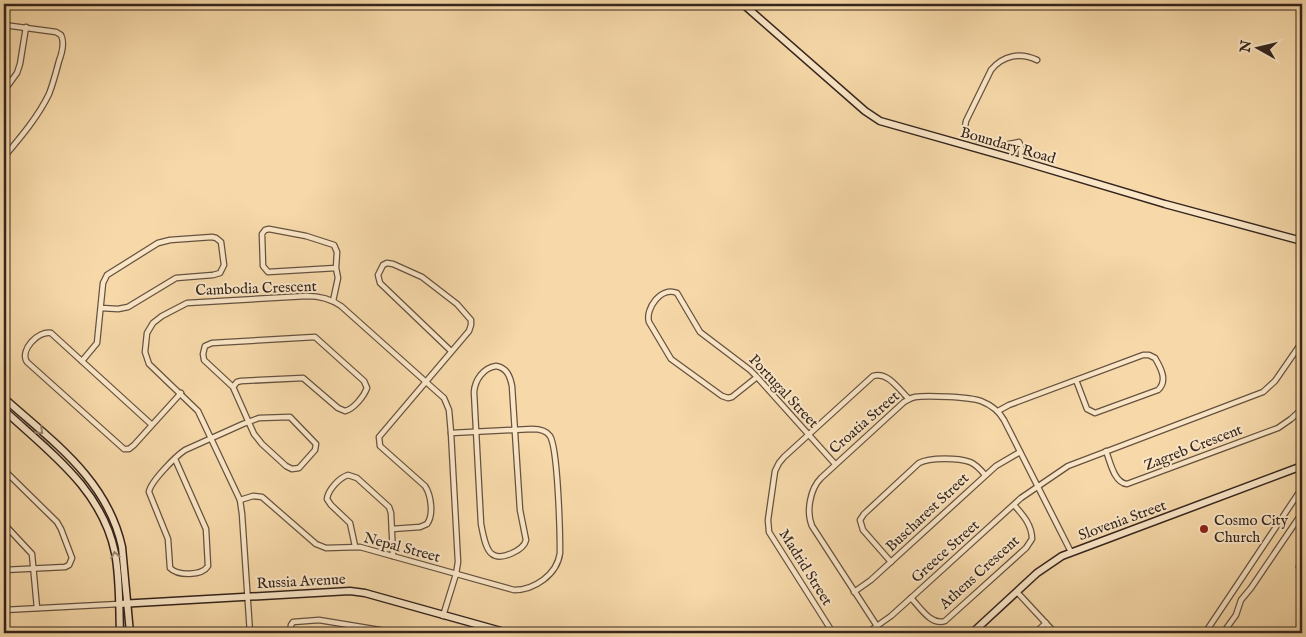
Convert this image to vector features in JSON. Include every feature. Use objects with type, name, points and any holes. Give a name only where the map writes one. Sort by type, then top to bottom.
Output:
[{"type":"street","name":"Boundary Road","points":[[743,4],[874,118],[888,124],[1302,242]]},
{"type":"street","points":[[4,24],[51,31],[61,35],[63,42],[62,53],[46,99],[25,131],[4,157]]},
{"type":"street","points":[[4,91],[19,68],[26,27]]},
{"type":"street","points":[[1021,161],[1021,146],[1019,142],[1004,145],[973,138],[966,134],[964,127],[988,75],[995,65],[1016,55],[1027,56],[1037,60]]},
{"type":"street","points":[[333,300],[338,285],[337,252],[332,244],[306,236],[269,229],[264,230],[262,234],[263,266],[266,271],[281,272],[336,268]]},
{"type":"street","points":[[82,361],[97,344],[101,308],[105,277],[158,243],[170,240],[212,237],[221,242],[224,265],[220,273],[176,278],[128,307],[118,309],[101,308]]},
{"type":"street","points":[[392,529],[420,527],[426,524],[430,518],[429,495],[426,488],[383,449],[378,442],[380,435],[470,329],[471,321],[457,304],[419,276],[390,264],[383,265],[378,275],[380,283],[451,351]]},
{"type":"street","name":"Portugal Street","points":[[757,377],[735,395],[726,398],[671,359],[648,317],[650,309],[662,293],[666,291],[675,292],[702,334],[757,377],[835,464]]},
{"type":"street","name":"Cambodia Crescent","points":[[250,633],[240,500],[198,411],[153,370],[146,357],[145,343],[147,333],[153,324],[162,316],[187,303],[307,296],[333,300],[426,381],[446,402],[451,433],[458,556],[456,574],[444,616]]},
{"type":"street","points":[[152,424],[55,336],[48,332],[40,335],[27,348],[24,355],[27,362],[122,448],[131,448],[180,393]]},
{"type":"street","points":[[175,459],[206,529],[208,566],[203,571],[185,573],[174,571],[170,568],[168,538],[149,492],[152,484],[175,459],[185,450],[247,422],[263,418],[290,417],[315,441],[316,449],[301,466],[292,469],[286,466],[262,444],[247,422],[233,387],[204,360],[203,350],[206,344],[305,336],[314,337],[364,381],[367,388],[352,408],[345,411],[339,410],[303,378],[241,381],[237,382],[233,387]]},
{"type":"street","name":"Zagreb Crescent","points":[[1039,487],[1070,465],[1263,392],[1275,381],[1302,342]]},
{"type":"street","points":[[1071,552],[998,411],[1076,380],[1147,354],[1156,360],[1163,380],[1162,387],[1158,390],[1095,413],[1087,409],[1076,380]]},
{"type":"street","points":[[496,366],[506,371],[511,380],[515,430],[521,520],[526,540],[525,545],[521,549],[499,557],[490,553],[483,534],[476,432],[475,383],[487,368],[496,366]]},
{"type":"street","name":"Madrid Street","points":[[833,633],[772,537],[768,526],[777,466],[781,460],[876,375],[885,376],[908,399]]},
{"type":"street","name":"Croatia Street","points":[[877,626],[814,529],[810,519],[814,486],[835,464],[908,399],[923,396],[977,400],[998,411]]},
{"type":"street","points":[[4,398],[84,471],[104,499],[120,538],[124,560],[130,633]]},
{"type":"street","points":[[4,410],[75,475],[100,510],[108,528],[115,553],[120,633]]},
{"type":"street","name":"Zagreb Crescent","points":[[1106,451],[1118,479],[1121,483],[1126,484],[1278,428],[1302,410]]},
{"type":"street","points":[[451,433],[515,430]]},
{"type":"street","name":"Nepal Street","points":[[240,500],[253,496],[262,497],[320,546],[329,548],[355,546],[506,588],[521,590],[540,582],[552,571],[558,563],[560,548],[553,442],[543,430],[515,430]]},
{"type":"street","name":"Buscharest Street","points":[[854,592],[872,580],[1000,462],[1020,452]]},
{"type":"street","points":[[891,562],[860,526],[861,518],[870,508],[924,460],[966,461],[974,464],[985,475]]},
{"type":"street","name":"Slovenia Street","points":[[972,633],[1051,562],[1071,552],[1302,466]]},
{"type":"street","points":[[4,470],[57,522],[72,560],[68,566],[4,570]]},
{"type":"street","points":[[355,546],[350,523],[327,499],[330,491],[346,475],[354,476],[387,504],[391,513],[393,556]]},
{"type":"street","name":"Greece Street","points":[[867,633],[912,598],[1021,498],[1039,487]]},
{"type":"street","points":[[1205,633],[1302,488]]},
{"type":"street","name":"Athens Crescent","points":[[912,598],[933,620],[945,621],[1026,548],[1032,539],[1032,532],[1026,520],[1014,505]]},
{"type":"street","points":[[1222,633],[1236,615],[1241,600],[1302,512]]},
{"type":"street","points":[[4,524],[31,552],[35,569],[37,608]]},
{"type":"street","points":[[1302,557],[1299,565],[1299,569],[1302,572]]},
{"type":"street","name":"Russia Avenue","points":[[119,604],[350,591],[365,593],[508,633]]},
{"type":"street","points":[[1017,592],[1055,633]]},
{"type":"street","points":[[4,610],[119,604]]},
{"type":"street","points":[[290,633],[293,622],[314,620],[398,633]]},
{"type":"street","points":[[1035,633],[1046,623]]},
{"type":"place","name":"Cosmo City Church","points":[[1204,529]]}]
